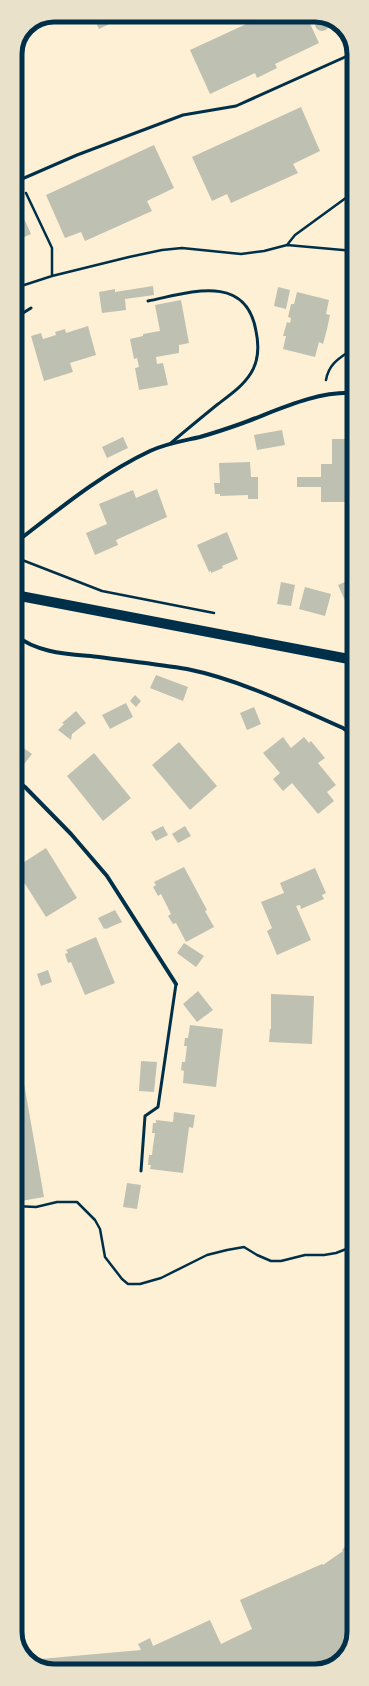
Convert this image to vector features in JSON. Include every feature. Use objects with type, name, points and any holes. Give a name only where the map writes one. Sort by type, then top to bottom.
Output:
[{"type":"main road","points":[[22,596],[347,659]]},
{"type":"street","points":[[22,538],[82,492],[150,451],[170,443],[200,437],[298,402],[325,395],[347,393]]},
{"type":"street","points":[[22,639],[34,647],[55,652],[133,661],[188,670],[236,684],[347,731]]},
{"type":"street","points":[[22,785],[71,834],[107,876],[176,984]]},
{"type":"lane","points":[[22,180],[77,155],[183,115],[236,106],[347,56]]},
{"type":"lane","points":[[148,301],[197,291],[214,290],[228,292],[239,299],[248,311],[255,325],[258,344],[257,357],[252,372],[242,385],[170,443]]},
{"type":"lane","points":[[22,314],[32,308]]},
{"type":"lane","points":[[141,1171],[145,1116],[158,1107],[176,984]]},
{"type":"path","points":[[22,182],[52,248],[52,276]]},
{"type":"path","points":[[287,245],[301,230],[347,197]]},
{"type":"path","points":[[22,286],[52,276],[162,250],[182,248],[241,254],[264,251],[287,245],[347,249]]},
{"type":"path","points":[[325,395],[328,370],[336,361],[347,353]]},
{"type":"path","points":[[22,560],[102,591],[217,614]]},
{"type":"path","points":[[22,1206],[36,1207],[57,1202],[77,1202],[95,1220],[100,1229],[105,1257],[122,1280],[128,1284],[140,1284],[161,1278],[207,1255],[244,1247],[271,1261],[281,1261],[305,1255],[324,1255],[336,1253],[347,1249]]},
{"type":"building","points":[[96,22],[114,22],[99,29]]},
{"type":"building","points":[[251,22],[309,22],[319,43],[275,64],[277,68],[257,78],[255,73],[210,94],[190,50]]},
{"type":"building","points":[[317,22],[329,25],[327,29],[322,31],[317,29],[315,24]]},
{"type":"building","points":[[301,107],[320,151],[293,164],[298,173],[231,203],[227,194],[212,201],[192,157]]},
{"type":"building","points":[[154,145],[174,188],[147,201],[152,211],[85,241],[81,232],[65,238],[46,195]]},
{"type":"building","points":[[22,214],[31,234],[22,238]]},
{"type":"building","points":[[153,286],[154,295],[125,299],[126,310],[102,313],[99,292],[115,289],[115,292]]},
{"type":"building","points":[[278,287],[290,290],[286,309],[274,306]]},
{"type":"building","points":[[297,292],[329,300],[326,314],[330,315],[327,329],[323,344],[319,342],[315,357],[283,349],[286,336],[283,336],[287,322],[290,323],[291,318],[288,317],[291,304],[294,304]]},
{"type":"building","points":[[181,300],[189,343],[179,345],[179,353],[156,357],[157,364],[163,363],[168,385],[139,390],[135,368],[139,367],[137,358],[134,359],[130,339],[143,336],[143,334],[160,331],[155,305]]},
{"type":"building","points":[[88,326],[96,355],[70,363],[73,372],[44,381],[31,336],[41,333],[43,339],[56,335],[55,332],[65,329],[66,333]]},
{"type":"building","points":[[282,430],[285,445],[257,450],[254,435]]},
{"type":"building","points":[[123,437],[128,448],[107,458],[102,447]]},
{"type":"building","points":[[332,439],[347,439],[346,502],[321,502],[321,487],[297,487],[297,477],[321,477],[321,464],[332,464]]},
{"type":"building","points":[[250,462],[251,477],[258,477],[258,499],[248,499],[248,495],[220,496],[220,494],[215,494],[214,483],[220,483],[219,463]]},
{"type":"building","points":[[157,489],[167,517],[116,540],[118,545],[95,555],[86,533],[107,524],[99,504],[133,490],[136,498]]},
{"type":"building","points":[[227,532],[238,559],[211,573],[211,571],[209,572],[197,545]]},
{"type":"building","points":[[347,581],[347,605],[338,585]]},
{"type":"building","points":[[281,582],[295,585],[291,606],[277,604]]},
{"type":"building","points":[[305,587],[331,594],[325,616],[299,609]]},
{"type":"building","points":[[156,675],[188,687],[183,701],[150,688]]},
{"type":"building","points":[[135,695],[141,701],[136,707],[130,701]]},
{"type":"building","points":[[126,703],[133,717],[110,729],[102,715]]},
{"type":"building","points":[[254,707],[261,724],[247,730],[240,713]]},
{"type":"building","points":[[76,711],[86,723],[72,734],[71,740],[58,730],[64,724],[62,723]]},
{"type":"building","points":[[283,737],[291,748],[304,737],[309,743],[311,741],[325,758],[318,763],[336,785],[327,792],[334,801],[318,814],[292,783],[283,791],[273,779],[280,773],[263,753]]},
{"type":"building","points":[[179,742],[217,786],[190,810],[152,765]]},
{"type":"building","points":[[22,747],[32,754],[22,767]]},
{"type":"building","points":[[94,753],[131,798],[103,821],[67,776]]},
{"type":"building","points":[[163,826],[168,835],[156,841],[151,832]]},
{"type":"building","points":[[185,826],[191,836],[178,843],[172,834]]},
{"type":"building","points":[[46,848],[77,898],[46,917],[22,879],[22,863]]},
{"type":"building","points":[[184,867],[207,910],[205,911],[214,927],[186,942],[176,923],[173,924],[168,916],[171,914],[161,894],[158,896],[153,887],[156,885],[154,882]]},
{"type":"building","points":[[315,868],[326,893],[322,895],[324,899],[301,909],[300,905],[296,906],[311,940],[277,955],[267,931],[272,928],[261,902],[284,893],[280,883]]},
{"type":"building","points":[[115,910],[122,922],[104,929],[98,918]]},
{"type":"building","points":[[96,937],[115,983],[85,995],[71,962],[68,963],[65,954],[68,953],[66,950]]},
{"type":"building","points":[[184,943],[204,956],[196,967],[177,953]]},
{"type":"building","points":[[48,970],[52,982],[41,986],[37,974]]},
{"type":"building","points":[[198,991],[213,1010],[197,1022],[183,1004]]},
{"type":"building","points":[[271,994],[314,996],[312,1044],[269,1042],[271,1029]]},
{"type":"building","points":[[190,1025],[223,1029],[216,1087],[183,1083],[184,1071],[181,1070],[182,1062],[185,1062],[187,1046],[184,1046],[185,1038],[188,1038]]},
{"type":"building","points":[[141,1061],[157,1062],[154,1092],[139,1091]]},
{"type":"building","points":[[22,1072],[44,1197],[22,1201]]},
{"type":"building","points":[[174,1112],[195,1115],[193,1128],[189,1127],[183,1173],[150,1169],[151,1165],[148,1165],[149,1155],[152,1155],[155,1133],[152,1133],[153,1123],[156,1123],[156,1120],[173,1122]]},
{"type":"building","points":[[127,1183],[141,1185],[137,1209],[123,1207]]},
{"type":"building","points":[[347,1545],[347,1632],[345,1644],[342,1650],[329,1661],[319,1664],[52,1664],[40,1661],[40,1659],[141,1650],[138,1644],[150,1638],[153,1646],[210,1620],[221,1644],[252,1629],[240,1600],[322,1564],[323,1565],[343,1551],[342,1550]]}]
